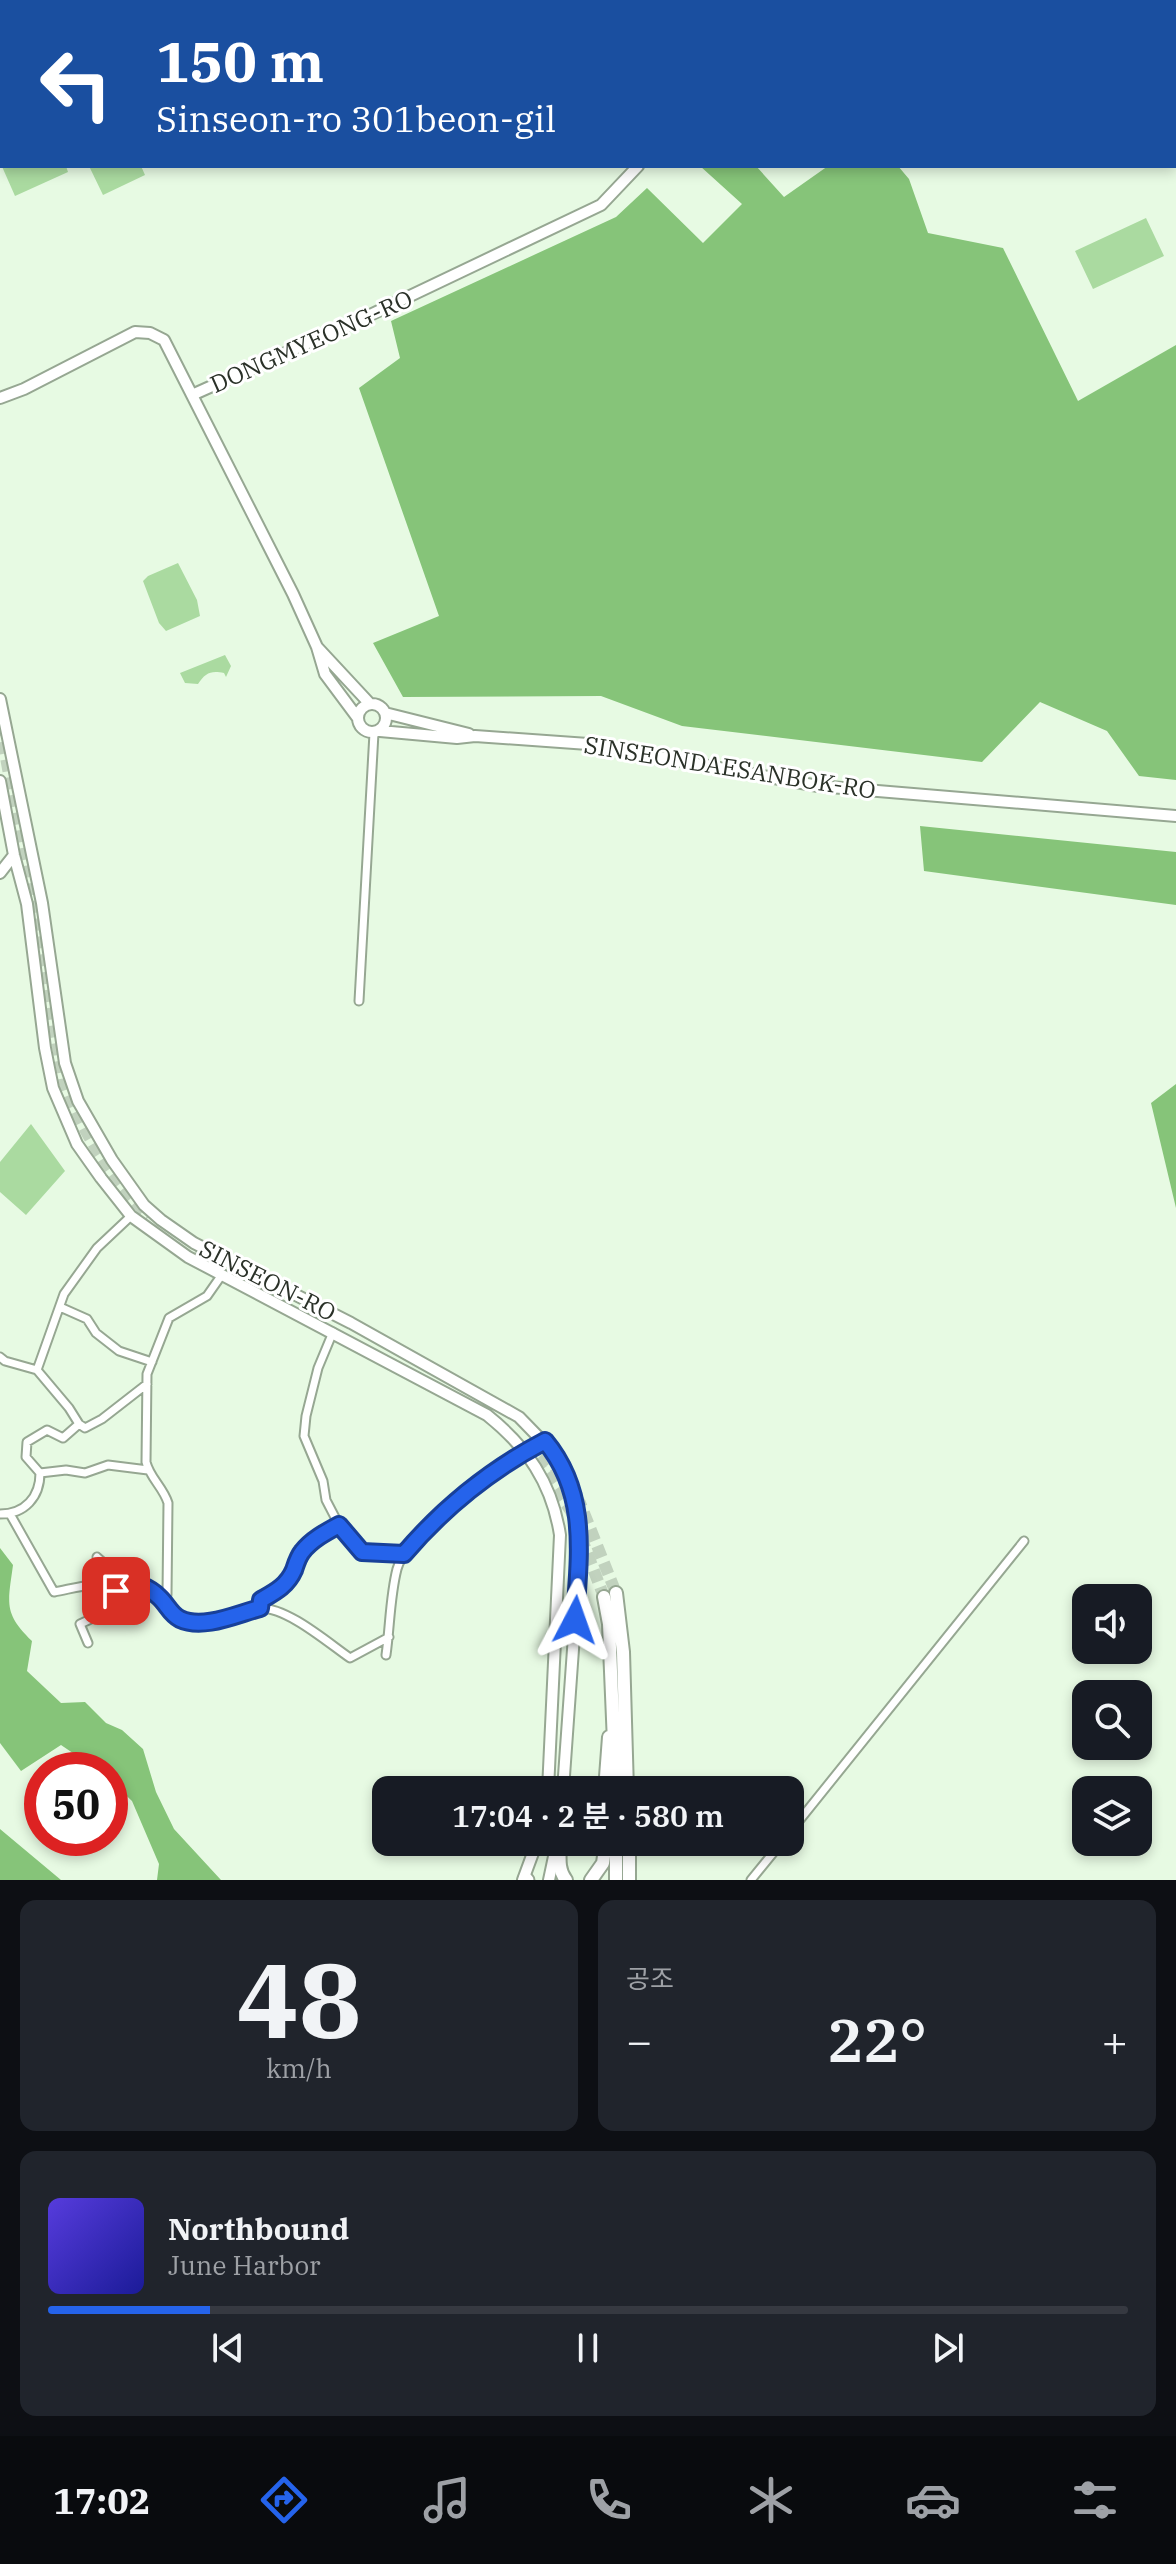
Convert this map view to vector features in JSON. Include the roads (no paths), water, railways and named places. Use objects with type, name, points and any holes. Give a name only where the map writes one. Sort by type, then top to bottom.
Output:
[{"type":"highway","points":[[616,1776],[610,1595],[623,1652],[627,1776]]},
{"type":"highway","points":[[606,1776],[613,1694]]},
{"type":"highway","points":[[560,1856],[562,1875],[566,1880]]},
{"type":"highway","points":[[591,1880],[603,1863],[604,1856]]},
{"type":"highway","points":[[616,1856],[616,1880]]},
{"type":"highway","points":[[629,1856],[629,1880]]},
{"type":"main road","name":"DONGMYEONG-RO","points":[[0,398],[24,389],[135,332],[150,333],[164,340],[192,395],[368,316],[601,205],[636,168]]},
{"type":"main road","name":"SINSEONDAESANBOK-RO","points":[[192,395],[317,647],[325,674],[357,717],[362,729],[457,738],[475,736]]},
{"type":"main road","name":"SINSEONDAESANBOK-RO","points":[[317,647],[370,704],[385,713],[475,736],[588,744],[818,786],[1176,816]]},
{"type":"main road","name":"SINSEON-RO","points":[[0,699],[42,903],[61,1044],[72,1089],[95,1134],[144,1205],[163,1222],[219,1257],[351,1323],[511,1410],[545,1441],[567,1473],[577,1507],[581,1537],[564,1776]]},
{"type":"main road","points":[[357,717],[359,711],[370,704]]},
{"type":"main road","points":[[377,732],[384,726],[385,713]]},
{"type":"main road","name":"SINSEON-RO","points":[[0,781],[27,904],[53,1088],[77,1144],[131,1216],[153,1234],[221,1276],[487,1415],[514,1436],[541,1475],[556,1509],[560,1535],[549,1776]]},
{"type":"main road","points":[[0,873],[14,855]]},
{"type":"main road","points":[[153,1234],[163,1222]]},
{"type":"main road","points":[[525,1879],[532,1856]]},
{"type":"main road","points":[[549,1880],[555,1856]]},
{"type":"street","points":[[359,1001],[377,732]]},
{"type":"street","points":[[37,1370],[64,1294],[97,1248],[131,1216]]},
{"type":"street","points":[[162,1600],[167,1595],[168,1503],[164,1491],[148,1470],[147,1374],[169,1318],[207,1296],[221,1276]]},
{"type":"street","points":[[60,1307],[87,1319],[106,1343],[119,1351],[152,1362]]},
{"type":"street","points":[[333,1332],[318,1368],[304,1436],[323,1481],[326,1500],[339,1525],[362,1552],[404,1554]]},
{"type":"street","points":[[0,1357],[37,1370],[85,1428],[102,1419],[147,1384]]},
{"type":"street","points":[[0,1514],[10,1514],[27,1506],[40,1489],[40,1473],[26,1457],[27,1442],[47,1430],[63,1438],[79,1424]]},
{"type":"street","points":[[386,1655],[397,1569],[404,1554],[460,1496],[545,1441]]},
{"type":"street","points":[[40,1473],[66,1470],[85,1473],[108,1465],[148,1470]]},
{"type":"street","points":[[10,1514],[54,1592],[134,1582],[162,1600],[167,1609],[182,1620],[202,1623],[260,1608],[287,1615],[350,1658],[389,1637]]},
{"type":"street","points":[[260,1608],[261,1600],[279,1590],[293,1571],[300,1554],[314,1540],[339,1525]]},
{"type":"street","points":[[804,1815],[1024,1541]]},
{"type":"street","points":[[88,1643],[80,1624],[110,1610],[119,1583],[114,1572],[97,1557]]},
{"type":"street","points":[[751,1880],[771,1856]]},
{"type":"tunnel","points":[[0,724],[64,1081],[78,1116],[99,1154],[124,1189],[150,1215]]},
{"type":"tunnel","points":[[197,1248],[244,1274]]},
{"type":"tunnel","points":[[534,1438],[580,1503],[616,1593]]},
{"type":"tunnel","points":[[535,1460],[571,1511],[604,1597]]}]
